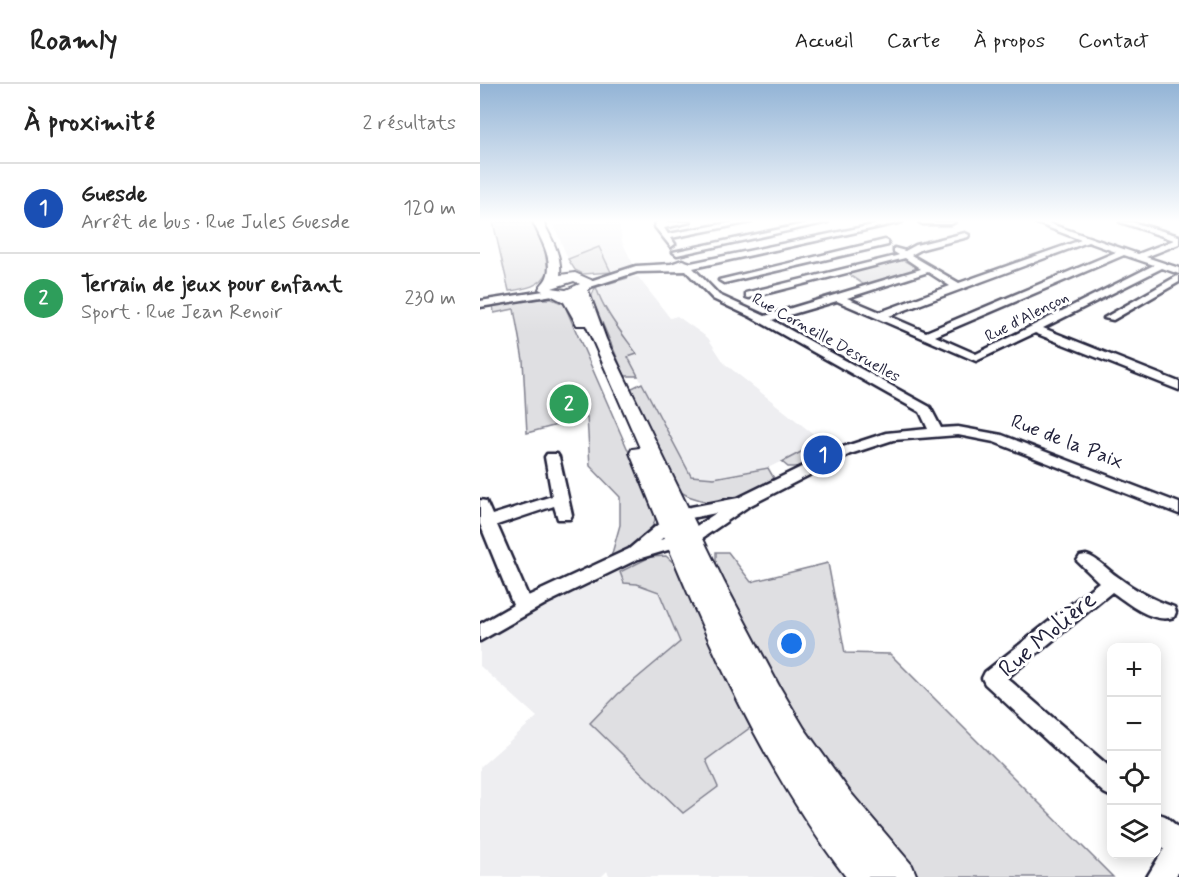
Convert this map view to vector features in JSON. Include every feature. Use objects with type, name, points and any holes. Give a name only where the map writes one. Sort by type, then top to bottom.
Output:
[{"type":"main road","points":[[552,289],[556,273],[554,259]]},
{"type":"main road","points":[[567,259],[580,282],[592,321],[680,530],[733,668],[770,740],[823,821],[867,877]]},
{"type":"main road","points":[[552,289],[580,282]]},
{"type":"main road","points":[[552,289],[569,300],[578,314],[680,530],[794,738],[860,831],[900,877]]},
{"type":"street","points":[[683,259],[684,268]]},
{"type":"street","points":[[580,282],[640,268],[684,268],[731,259]]},
{"type":"street","points":[[724,280],[817,259]]},
{"type":"street","points":[[749,295],[889,259]]},
{"type":"street","points":[[910,259],[958,287]]},
{"type":"street","points":[[881,315],[1035,259]]},
{"type":"street","points":[[926,336],[1107,259]]},
{"type":"street","points":[[1144,259],[1179,271]]},
{"type":"street","name":"Rue d'Alençon","points":[[837,297],[976,358],[1162,265]]},
{"type":"street","name":"Rue Corneille Desruelles","points":[[684,268],[716,297],[763,320],[925,410],[937,433]]},
{"type":"street","points":[[763,320],[926,270]]},
{"type":"street","points":[[761,272],[781,287]]},
{"type":"street","points":[[1109,318],[1179,278]]},
{"type":"street","points":[[480,303],[552,289]]},
{"type":"street","points":[[1035,329],[1179,386]]},
{"type":"street","name":"Rue de la Paix","points":[[743,502],[863,443],[891,436],[972,432],[997,438],[1179,509]]},
{"type":"street","points":[[552,457],[564,515]]},
{"type":"street","points":[[487,522],[561,499]]},
{"type":"street","points":[[680,530],[743,502]]},
{"type":"street","points":[[480,633],[524,608],[680,530],[743,502]]},
{"type":"street","points":[[480,505],[524,608]]},
{"type":"street","name":"Rue Molière","points":[[1086,561],[1148,606],[1167,612]]},
{"type":"street","name":"Rue Molière","points":[[1107,781],[992,678],[1112,582]]},
{"type":"street","points":[[1160,877],[1179,847],[1161,830]]},
{"type":"shaded area","points":[[502,259],[546,259],[548,271],[541,281],[526,288],[509,291]]},
{"type":"shaded area","points":[[568,259],[605,259],[611,272],[583,274],[575,270]]},
{"type":"shaded area","points":[[605,259],[631,259],[634,266],[611,272]]},
{"type":"shaded area","points":[[901,259],[919,269],[866,286],[845,272]]},
{"type":"shaded area","points":[[628,274],[628,278],[596,287],[609,314],[637,354],[628,357],[638,376],[625,376],[591,297],[596,286]]},
{"type":"shaded area","points":[[638,277],[670,318],[677,316],[708,338],[725,364],[822,441],[768,468],[714,478],[691,476],[628,357],[636,354],[615,325],[596,286],[622,278]]},
{"type":"shaded area","points":[[534,299],[552,299],[564,304],[656,514],[651,530],[646,536],[611,557],[620,525],[620,497],[590,466],[587,417],[527,433],[523,360],[514,309],[494,313],[493,305]]},
{"type":"shaded area","points":[[642,383],[691,476],[714,478],[768,468],[775,480],[729,501],[707,502],[679,491],[630,389]]},
{"type":"shaded area","points":[[822,441],[832,449],[799,467],[788,467],[782,462]]},
{"type":"shaded area","points":[[716,552],[728,552],[751,582],[828,563],[845,653],[890,654],[1113,877],[912,877],[800,736],[716,569]]},
{"type":"shaded area","points":[[666,556],[676,565],[761,750],[831,847],[858,877],[610,877],[607,871],[601,877],[480,877],[480,767],[537,717],[480,666],[480,644],[514,621],[650,557]]},
{"type":"shaded area","points":[[666,556],[676,565],[751,727],[706,760],[718,787],[683,813],[590,723],[618,694],[680,642],[659,592],[637,584],[624,583],[620,572],[650,557]]},
{"type":"place","name":"Terrain de jeux pour enfant","points":[[569,404]]},
{"type":"place","name":"Guesde","points":[[823,455]]}]
